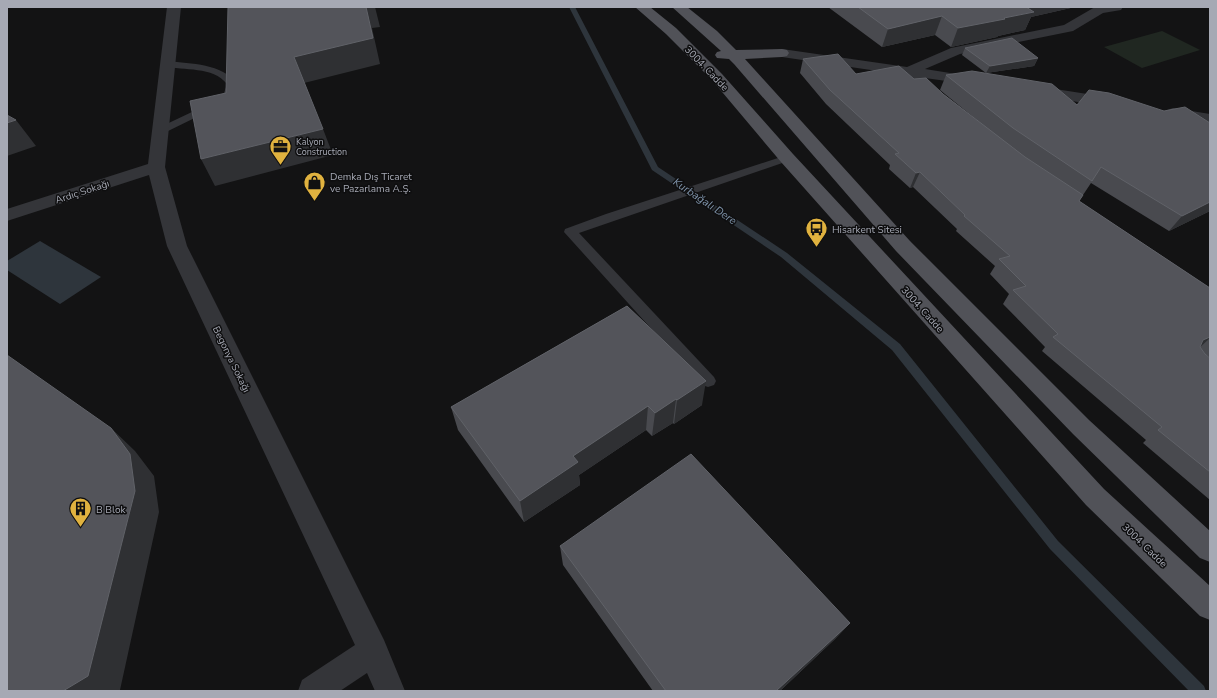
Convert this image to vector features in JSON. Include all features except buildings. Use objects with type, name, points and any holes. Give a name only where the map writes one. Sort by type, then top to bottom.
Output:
[{"type":"main road","points":[[627,7],[670,46],[692,52],[782,52]]},
{"type":"main road","name":"3004. Cadde","points":[[642,7],[671,31],[717,77],[787,158],[1095,497],[1210,606]]},
{"type":"main road","points":[[679,7],[712,34],[733,42],[782,52]]},
{"type":"main road","points":[[692,52],[706,49],[711,45],[712,34]]},
{"type":"main road","points":[[712,34],[724,53],[764,89],[903,246],[1081,427],[1210,550]]},
{"type":"main road","points":[[764,89],[760,79],[760,69],[762,63],[771,56],[782,52]]},
{"type":"main road","points":[[717,77],[711,68],[710,62],[724,53]]},
{"type":"street","name":"Begonya Sokağı","points":[[174,7],[156,167],[178,246],[373,651],[390,691]]},
{"type":"street","points":[[1079,7],[1093,14]]},
{"type":"street","points":[[909,71],[956,51],[1068,28],[1099,10],[1116,7]]},
{"type":"street","points":[[782,52],[987,83]]},
{"type":"street","points":[[909,71],[950,110]]},
{"type":"street","points":[[1019,88],[1128,106]]},
{"type":"street","points":[[1159,111],[1210,119]]},
{"type":"street","name":"Ardıç Sokağı","points":[[7,215],[156,167]]},
{"type":"street","points":[[313,691],[373,651]]},
{"type":"lane","points":[[160,131],[220,100],[231,89],[232,84],[224,75],[212,71],[168,64]]},
{"type":"lane","points":[[708,381],[570,232],[610,217],[787,158]]},
{"type":"shaded area","points":[[1162,31],[1200,50],[1142,68],[1104,47]]},
{"type":"shaded area","points":[[40,241],[101,277],[60,304],[7,270],[7,261]]},
{"type":"waterway","name":"Kurbağalı Dere","points":[[572,7],[655,168],[784,255],[896,347],[1054,545],[1199,691]]},
{"type":"place","name":"Kalyon Construction","points":[[280,166]]},
{"type":"place","name":"Demka Dış Ticaret ve Pazarlama A.Ş.","points":[[315,202]]},
{"type":"place","name":"Hisarkent Sitesi","points":[[816,248]]},
{"type":"place","name":"B Blok","points":[[81,528]]}]
